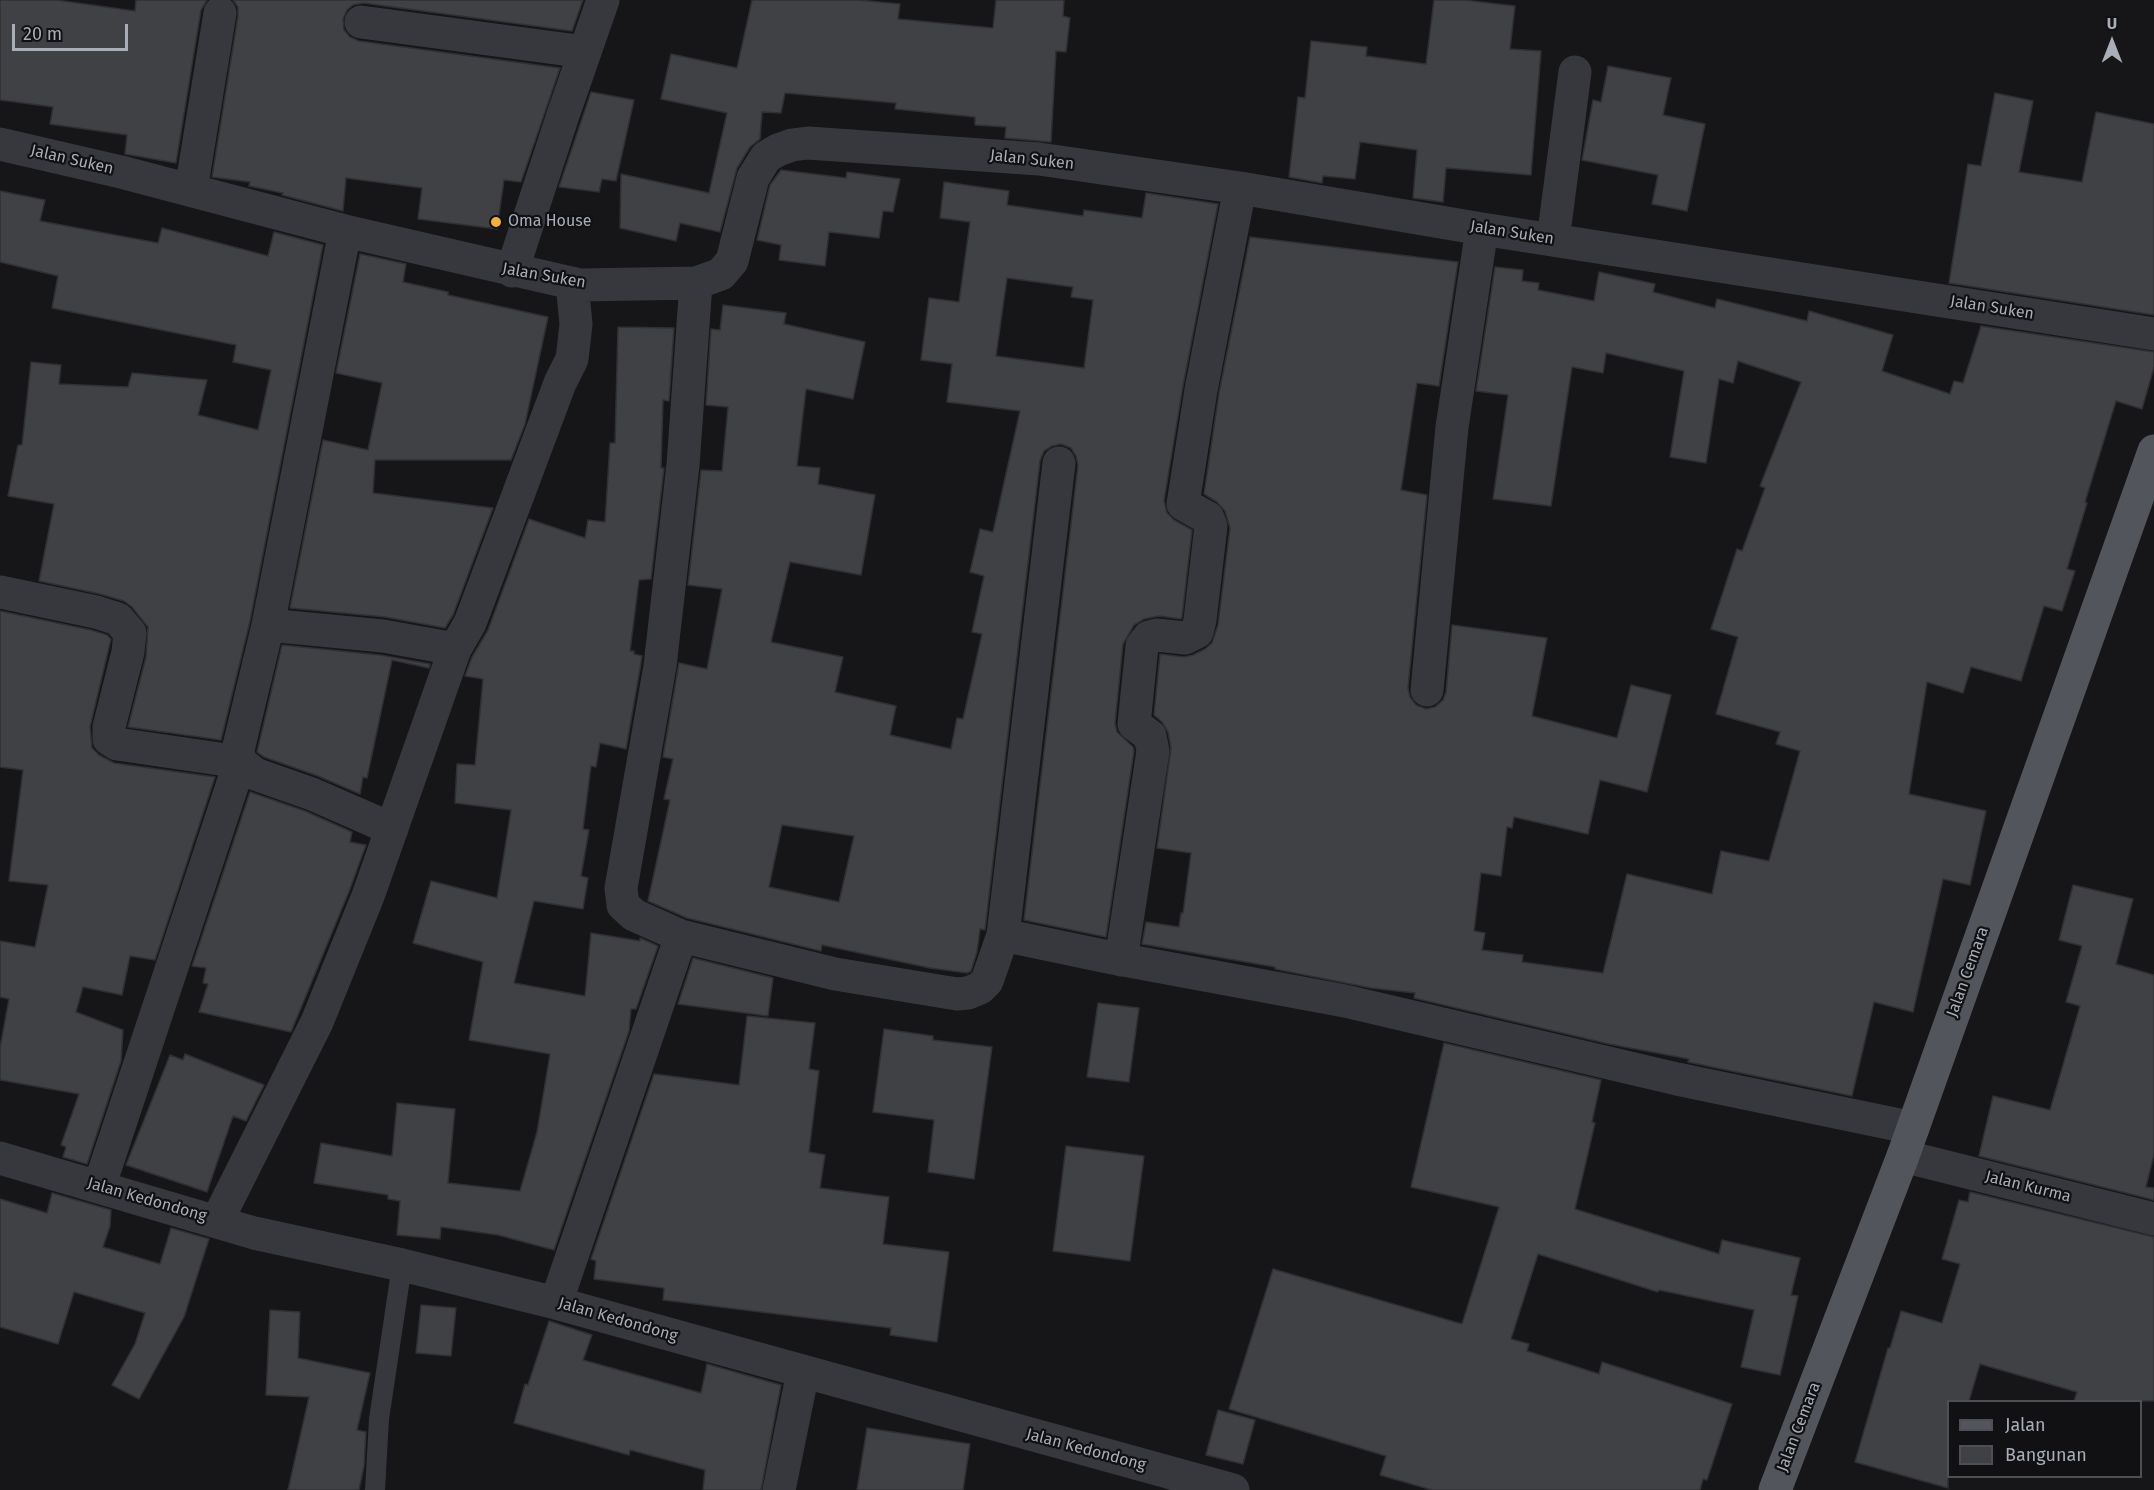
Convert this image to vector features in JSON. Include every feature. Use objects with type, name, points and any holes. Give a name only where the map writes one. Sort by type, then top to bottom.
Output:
[{"type":"main road","name":"Jalan Cemara","points":[[1775,1490],[1908,1142],[2154,450]]},
{"type":"street","points":[[512,271],[603,0]]},
{"type":"street","points":[[191,190],[220,13]]},
{"type":"street","points":[[361,22],[585,52]]},
{"type":"street","points":[[1553,240],[1575,72]]},
{"type":"street","name":"Jalan Suken","points":[[0,144],[121,172],[345,231],[576,284],[696,282],[721,274],[732,261],[753,178],[766,157],[792,145],[808,143],[1039,159],[1240,188],[1482,229],[2154,334]]},
{"type":"street","points":[[1121,960],[1153,751],[1150,736],[1134,724],[1142,646],[1149,637],[1157,635],[1185,638],[1197,632],[1200,620],[1211,526],[1208,518],[1183,504],[1201,390],[1240,188]]},
{"type":"street","points":[[1427,690],[1452,427],[1482,229]]},
{"type":"street","points":[[99,1187],[240,762],[238,750],[268,625],[345,231]]},
{"type":"street","points":[[696,282],[683,465],[660,666],[621,888],[623,905],[634,915],[681,936],[835,974],[957,994],[968,993],[980,988],[987,981],[1003,935],[1059,463]]},
{"type":"street","points":[[232,1225],[368,896],[455,649],[470,623],[560,382],[572,359],[576,324],[576,284]]},
{"type":"street","points":[[0,592],[96,612],[118,619],[130,633],[128,652],[109,728],[109,739],[117,744],[240,762],[255,774],[312,794],[392,830]]},
{"type":"street","points":[[268,625],[383,636],[455,649]]},
{"type":"street","name":"Jalan Kurma","points":[[1003,935],[1121,960],[1345,1001],[1677,1079],[1908,1142],[2154,1219]]},
{"type":"street","points":[[556,1303],[681,936]]},
{"type":"street","name":"Jalan Kedondong","points":[[0,1158],[232,1225],[556,1303],[1233,1490]]},
{"type":"street","points":[[779,1490],[803,1372]]},
{"type":"lane","points":[[375,1490],[380,1419],[402,1265]]},
{"type":"building","points":[[0,0],[56,0],[135,11],[136,0],[207,0],[201,10],[176,163],[125,154],[127,135],[50,124],[53,107],[0,100]]},
{"type":"building","points":[[233,0],[583,0],[572,31],[363,3],[353,5],[347,10],[343,19],[344,30],[350,37],[359,41],[560,68],[521,182],[504,180],[497,229],[418,219],[422,188],[346,178],[343,211],[282,195],[283,193],[249,186],[250,182],[212,177],[238,16],[238,7]]},
{"type":"building","points":[[752,0],[858,0],[900,4],[898,19],[993,28],[996,0],[1064,0],[1063,16],[1070,18],[1066,52],[1056,51],[1051,142],[1005,138],[1006,127],[975,125],[975,117],[895,109],[896,103],[785,93],[781,113],[762,112],[760,139],[750,147],[737,168],[720,232],[680,223],[676,241],[620,228],[621,174],[709,193],[727,113],[661,99],[671,54],[737,68]]},
{"type":"building","points":[[1434,0],[1464,0],[1515,6],[1510,49],[1541,51],[1531,175],[1446,168],[1443,202],[1413,198],[1417,150],[1360,142],[1355,179],[1323,176],[1322,183],[1289,177],[1298,97],[1305,98],[1311,41],[1367,47],[1366,56],[1426,64]]},
{"type":"building","points":[[1608,66],[1671,78],[1663,115],[1705,124],[1687,211],[1652,204],[1658,175],[1582,160],[1593,100],[1601,102]]},
{"type":"building","points":[[591,92],[634,100],[616,181],[602,179],[599,192],[559,187]]},
{"type":"building","points":[[1995,93],[2033,101],[2019,172],[2082,182],[2096,112],[2154,124],[2154,315],[1949,283],[1968,164],[1981,166]]},
{"type":"building","points":[[781,170],[846,178],[847,172],[900,179],[893,212],[883,211],[879,238],[829,232],[825,266],[779,260],[781,245],[757,240],[770,185]]},
{"type":"building","points":[[944,182],[1009,191],[1007,205],[1083,216],[1084,210],[1142,218],[1146,193],[1218,204],[1183,386],[1164,501],[1167,513],[1174,520],[1192,530],[1182,617],[1181,619],[1159,616],[1144,619],[1134,625],[1123,644],[1115,723],[1117,732],[1133,747],[1134,751],[1106,937],[1024,920],[1078,465],[1071,448],[1061,444],[1044,451],[1040,461],[985,930],[980,929],[977,952],[971,971],[967,973],[930,968],[822,945],[821,951],[687,918],[648,901],[670,800],[664,799],[673,759],[663,757],[679,663],[707,669],[722,589],[688,585],[701,470],[722,471],[728,407],[706,405],[711,329],[720,330],[723,305],[786,313],[784,324],[865,342],[853,399],[806,389],[797,466],[820,468],[818,484],[875,495],[861,575],[790,562],[771,642],[843,657],[835,692],[896,706],[890,735],[951,749],[957,718],[963,719],[982,634],[972,632],[984,576],[970,572],[980,529],[993,532],[1020,411],[947,402],[952,364],[921,360],[929,298],[959,302],[970,222],[940,218]],"holes":[[[1007,278],[1073,287],[1071,297],[1093,300],[1084,368],[996,356]],[[782,825],[854,836],[839,902],[769,887]]]},
{"type":"building","points":[[0,191],[45,200],[40,221],[158,243],[162,228],[268,256],[274,232],[323,245],[250,621],[221,740],[128,727],[146,657],[148,627],[132,607],[124,601],[39,581],[54,504],[8,496],[18,445],[22,445],[31,362],[61,365],[59,384],[128,387],[132,373],[207,380],[198,415],[258,430],[271,370],[233,362],[236,345],[52,308],[58,276],[0,262]]},
{"type":"building","points":[[1250,237],[1458,262],[1439,386],[1417,383],[1401,490],[1427,495],[1408,688],[1410,697],[1416,705],[1426,709],[1435,707],[1443,700],[1446,692],[1452,625],[1547,638],[1532,716],[1617,738],[1631,685],[1671,695],[1647,792],[1600,780],[1588,834],[1514,817],[1512,828],[1507,827],[1501,876],[1481,873],[1474,931],[1485,933],[1482,950],[1523,955],[1522,962],[1603,973],[1627,874],[1712,894],[1721,851],[1769,861],[1800,751],[1776,744],[1780,732],[1716,714],[1738,637],[1711,629],[1737,549],[1742,551],[1765,488],[1760,486],[1801,382],[1738,361],[1733,383],[1719,379],[1706,463],[1670,457],[1684,371],[1606,353],[1603,373],[1572,367],[1551,506],[1493,499],[1508,395],[1476,391],[1495,267],[1523,270],[1522,281],[1539,283],[1538,290],[1594,301],[1599,272],[1655,284],[1653,292],[1715,308],[1717,299],[1807,321],[1809,311],[1893,335],[1882,371],[1950,394],[1954,381],[1963,383],[1981,326],[2154,352],[2154,367],[2142,409],[2116,401],[2067,569],[2075,571],[2062,611],[2044,606],[2021,681],[1971,667],[1963,693],[1927,682],[1909,794],[1986,811],[1970,885],[1943,879],[1913,1012],[1874,1002],[1852,1096],[1688,1062],[1689,1059],[1609,1044],[1414,998],[1415,993],[1371,988],[1275,969],[1275,967],[1142,944],[1146,922],[1179,927],[1181,913],[1183,913],[1191,853],[1157,848],[1171,748],[1168,732],[1154,715],[1160,654],[1184,657],[1205,649],[1212,643],[1218,625],[1230,528],[1225,511],[1217,502],[1204,494],[1219,393]]},
{"type":"building","points":[[360,254],[406,264],[403,282],[448,292],[448,295],[548,317],[525,424],[511,460],[375,460],[373,493],[493,508],[453,615],[445,628],[385,617],[290,608],[323,440],[368,450],[382,383],[336,373]]},
{"type":"building","points":[[618,327],[674,328],[669,401],[663,400],[661,468],[664,468],[651,579],[639,580],[630,651],[642,656],[641,663],[626,749],[600,743],[596,767],[591,766],[583,829],[589,830],[581,876],[588,878],[583,909],[534,901],[514,983],[585,996],[591,933],[640,941],[640,938],[658,946],[636,1009],[631,1009],[629,1031],[554,1250],[498,1235],[441,1227],[440,1239],[397,1235],[400,1201],[388,1199],[388,1195],[314,1183],[321,1143],[392,1156],[397,1103],[455,1109],[448,1183],[520,1191],[537,1132],[550,1054],[469,1040],[483,962],[413,943],[431,881],[497,898],[511,810],[455,803],[457,764],[475,765],[483,679],[465,676],[472,657],[488,630],[529,519],[585,538],[588,520],[605,522],[610,443],[615,443]]},
{"type":"building","points":[[0,611],[91,630],[107,635],[111,639],[90,727],[92,748],[99,755],[114,763],[215,777],[155,960],[130,956],[122,995],[83,987],[76,1012],[123,1030],[121,1061],[87,1164],[63,1157],[66,1147],[61,1145],[79,1094],[0,1080],[0,1048],[9,999],[0,997],[0,941],[35,947],[48,885],[9,881],[23,770],[0,767]]},
{"type":"building","points":[[282,645],[380,655],[430,664],[429,668],[392,660],[367,778],[363,777],[360,794],[264,757],[257,752]]},
{"type":"building","points":[[250,792],[305,811],[352,832],[350,842],[366,845],[291,1032],[199,1012],[208,984],[203,983],[206,968],[192,966]]},
{"type":"building","points":[[2073,885],[2133,899],[2116,964],[2154,975],[2154,1154],[2146,1187],[2154,1188],[2154,1200],[1979,1156],[1993,1096],[2050,1110],[2080,1006],[2066,1002],[2082,946],[2059,940]]},
{"type":"building","points":[[693,958],[773,978],[768,1016],[678,1004]]},
{"type":"building","points":[[1098,1003],[1139,1008],[1129,1082],[1087,1077]]},
{"type":"building","points":[[747,1016],[815,1023],[809,1069],[819,1071],[809,1152],[825,1155],[820,1188],[889,1197],[883,1244],[949,1252],[937,1342],[890,1335],[891,1328],[663,1300],[664,1288],[594,1279],[596,1261],[591,1259],[654,1074],[739,1085]]},
{"type":"building","points":[[884,1029],[933,1036],[933,1040],[992,1047],[974,1179],[928,1172],[934,1120],[873,1112]]},
{"type":"building","points":[[1444,1043],[1601,1080],[1592,1122],[1595,1123],[1575,1209],[1719,1254],[1722,1240],[1800,1258],[1791,1295],[1798,1296],[1780,1375],[1741,1367],[1754,1310],[1659,1290],[1658,1292],[1538,1254],[1511,1339],[1529,1344],[1527,1351],[1599,1374],[1602,1362],[1732,1404],[1707,1480],[1703,1479],[1700,1490],[1432,1490],[1380,1475],[1386,1456],[1229,1409],[1273,1269],[1462,1324],[1499,1207],[1411,1187]]},
{"type":"building","points":[[185,1054],[264,1085],[246,1121],[233,1116],[207,1192],[126,1165],[170,1055],[183,1060]]},
{"type":"building","points":[[1066,1146],[1144,1156],[1130,1261],[1053,1251]]},
{"type":"building","points":[[1970,1192],[2154,1237],[2154,1401],[2074,1400],[2077,1392],[1980,1364],[1969,1400],[1947,1400],[1948,1488],[1855,1462],[1901,1311],[1942,1323],[1960,1264],[1942,1259],[1959,1200],[1968,1202]]},
{"type":"building","points":[[52,1193],[111,1210],[110,1226],[103,1247],[160,1264],[171,1228],[209,1239],[184,1317],[139,1399],[112,1385],[135,1344],[145,1313],[74,1292],[58,1344],[0,1327],[0,1199],[47,1213]]},
{"type":"building","points":[[421,1305],[456,1308],[451,1356],[416,1353]]},
{"type":"building","points":[[270,1310],[300,1312],[298,1358],[370,1373],[357,1430],[366,1432],[364,1466],[359,1490],[288,1490],[309,1397],[266,1395]]},
{"type":"building","points":[[549,1321],[592,1335],[583,1360],[701,1393],[707,1364],[781,1385],[761,1490],[703,1490],[705,1470],[630,1450],[629,1455],[514,1423],[525,1384],[528,1385]]},
{"type":"building","points":[[1218,1410],[1255,1420],[1243,1464],[1206,1455]]},
{"type":"building","points":[[867,1428],[970,1444],[963,1490],[857,1490]]},
{"type":"place","name":"Oma House","points":[[496,222]]}]
